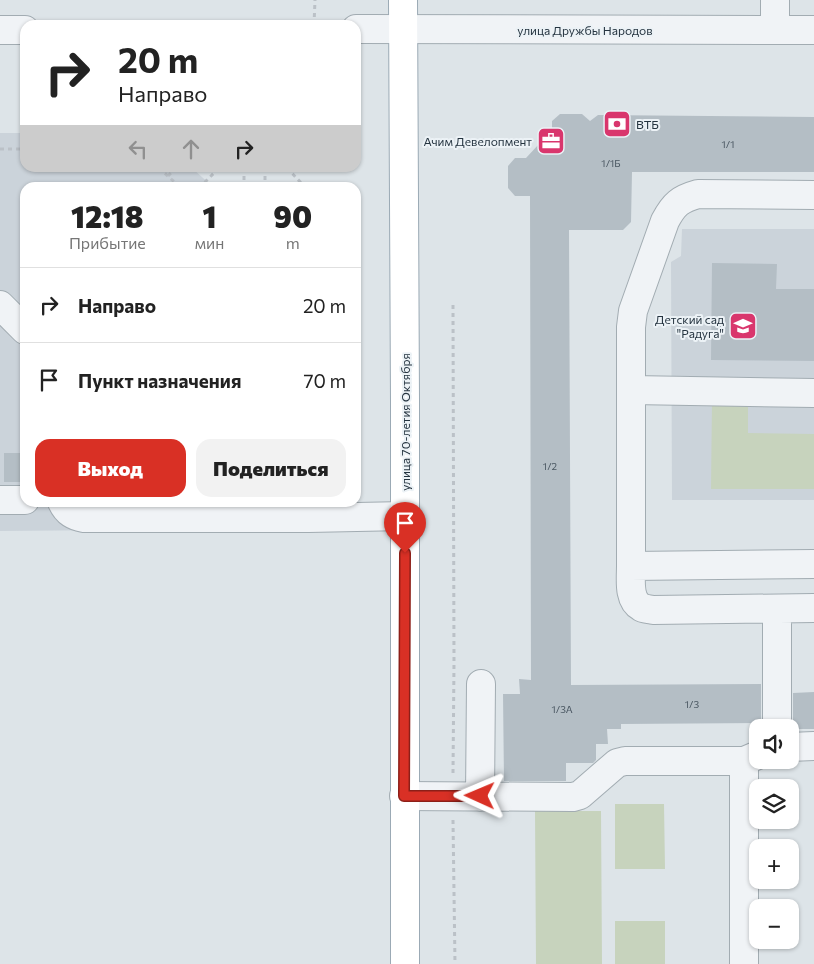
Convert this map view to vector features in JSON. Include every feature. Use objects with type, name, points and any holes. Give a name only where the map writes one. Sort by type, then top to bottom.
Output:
[{"type":"main road","name":"улица 70-летия Октября","points":[[403,0],[405,964]]},
{"type":"street","points":[[775,0],[775,30]]},
{"type":"street","name":"улица Дружбы Народов","points":[[361,29],[814,30]]},
{"type":"street","points":[[0,30],[20,30]]},
{"type":"street","points":[[814,195],[698,194],[678,202],[665,220],[633,311],[631,327],[631,591],[634,601],[642,607],[653,610],[814,608]]},
{"type":"street","points":[[0,306],[20,325]]},
{"type":"street","points":[[632,390],[814,393]]},
{"type":"street","points":[[0,500],[20,500]]},
{"type":"street","points":[[65,507],[68,512],[84,518],[405,516]]},
{"type":"street","points":[[631,566],[814,564]]},
{"type":"street","points":[[777,609],[777,719]]},
{"type":"street","points":[[480,796],[481,684]]},
{"type":"street","points":[[799,746],[814,746]]},
{"type":"street","points":[[404,796],[573,797],[580,795],[617,763],[625,761],[749,758]]},
{"type":"street","points":[[744,964],[751,769]]},
{"type":"path","points":[[314,20],[315,0]]},
{"type":"path","points":[[0,149],[20,149]]},
{"type":"path","points":[[164,172],[174,182]]},
{"type":"path","points":[[168,176],[172,172]]},
{"type":"path","points":[[205,182],[215,172]]},
{"type":"path","points":[[291,172],[300,182]]},
{"type":"path","points":[[453,305],[454,964]]},
{"type":"shaded area","points":[[0,133],[20,133],[20,172],[196,172],[207,182],[20,182],[20,507],[240,507],[240,529],[0,531]]},
{"type":"shaded area","name":"Детский сад \"Радуга\"","points":[[682,229],[814,229],[814,500],[672,500],[671,262],[681,256]]},
{"type":"green space","points":[[712,400],[748,400],[748,433],[814,434],[814,489],[711,489]]},
{"type":"green space","points":[[615,804],[664,804],[665,869],[615,869]]},
{"type":"green space","points":[[535,811],[601,811],[602,964],[536,964]]},
{"type":"green space","points":[[615,921],[665,921],[665,964],[615,964]]},
{"type":"building","points":[[560,114],[582,114],[590,121],[598,115],[814,117],[814,172],[632,172],[631,222],[623,230],[569,230],[571,685],[761,684],[761,719],[749,719],[749,723],[621,724],[621,729],[607,729],[608,744],[596,744],[596,760],[593,763],[566,763],[566,781],[504,781],[503,694],[520,694],[519,679],[531,680],[530,196],[515,196],[508,188],[508,166],[515,158],[526,158],[552,130],[552,121]]},
{"type":"building","points":[[712,263],[777,264],[776,289],[814,289],[814,361],[711,360]]},
{"type":"building","points":[[4,453],[20,453],[20,482],[4,482]]},
{"type":"building","points":[[814,692],[814,729],[799,729],[799,719],[793,719],[793,693]]},
{"type":"place","name":"ВТБ","points":[[617,124]]},
{"type":"place","name":"Ачим Девелопмент","points":[[551,141]]},
{"type":"place","name":"Детский сад \"Радуга\"","points":[[743,326]]},
{"type":"route","points":[[405,553],[404,796],[480,796]]}]
